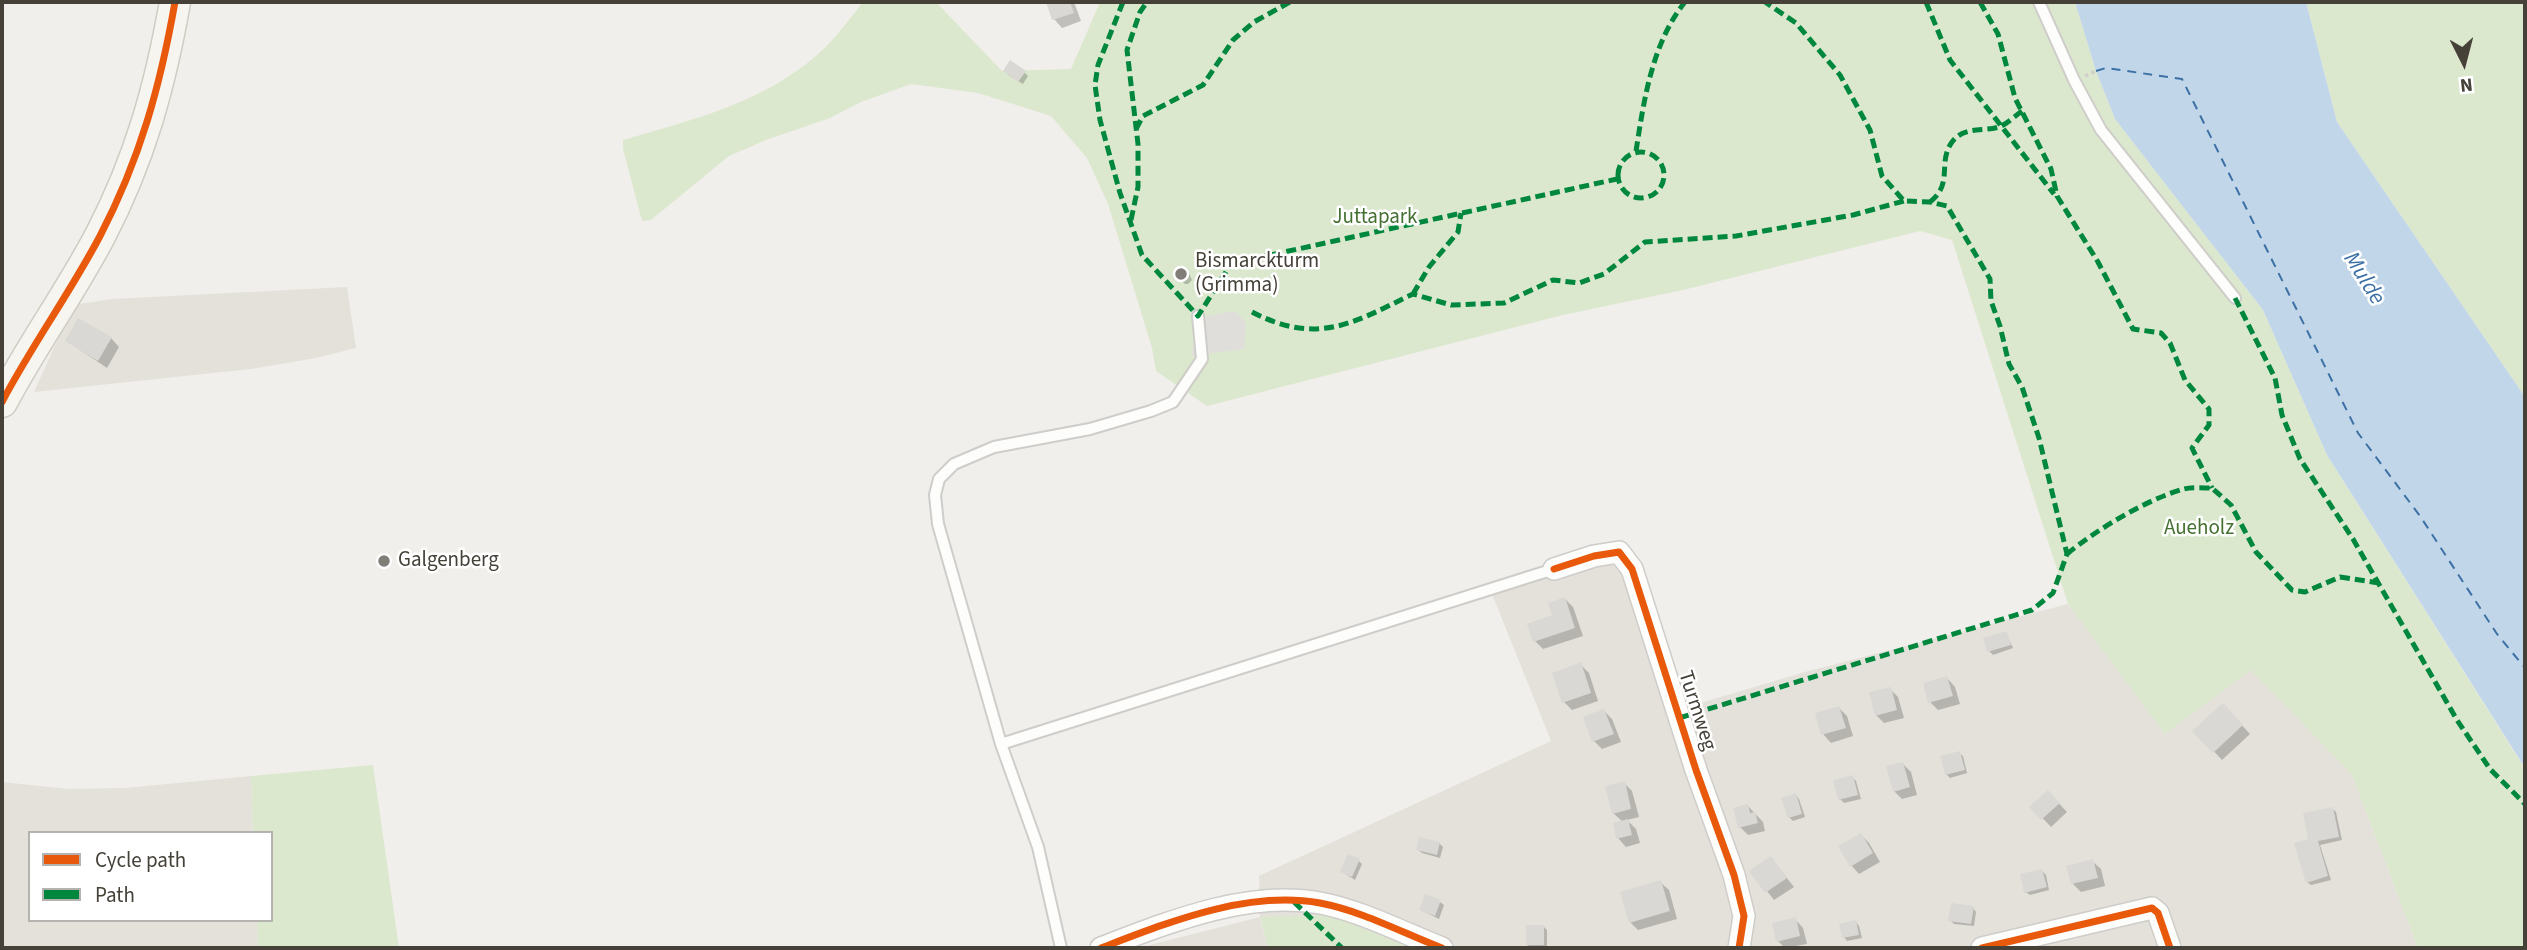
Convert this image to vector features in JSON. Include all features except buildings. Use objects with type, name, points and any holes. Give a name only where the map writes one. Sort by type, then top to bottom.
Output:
[{"type":"street","points":[[2,402],[99,238],[114,207],[144,136],[165,58],[175,2]]},
{"type":"street","name":"Turmweg","points":[[1554,569],[1594,555],[1619,552],[1632,569],[1696,770],[1734,875],[1744,916],[1740,948]]},
{"type":"street","points":[[1101,948],[1164,925],[1232,906],[1293,900],[1323,904],[1359,915],[1441,948]]},
{"type":"street","points":[[1982,948],[2152,908],[2158,913],[2170,948]]},
{"type":"lane","points":[[2039,2],[2074,80],[2101,130],[2235,298]]},
{"type":"lane","points":[[1061,948],[1038,847],[1001,744],[938,524],[935,495],[939,479],[954,464],[993,447],[1090,429],[1173,402],[1202,359],[1198,316]]},
{"type":"lane","points":[[1001,744],[1554,569]]},
{"type":"shaded area","points":[[347,287],[356,348],[251,369],[34,392],[73,305],[112,299]]},
{"type":"shaded area","points":[[1235,311],[1246,323],[1244,349],[1191,356],[1196,335],[1192,319]]},
{"type":"shaded area","points":[[1626,542],[1682,700],[1697,704],[1805,672],[2068,604],[2165,734],[2251,670],[2352,775],[2418,948],[1411,948],[1330,915],[1260,918],[1268,948],[1138,948],[1260,917],[1259,876],[1551,741],[1490,589]]},
{"type":"shaded area","points":[[251,776],[253,831],[28,831],[28,922],[257,922],[258,948],[2,948],[2,782],[68,789],[125,788]]},
{"type":"green space","points":[[863,2],[936,2],[1002,71],[1071,69],[1100,2],[2075,2],[2096,71],[2115,119],[2263,310],[2327,455],[2525,769],[2525,948],[2418,948],[2352,775],[2251,670],[2165,734],[2068,604],[1952,240],[1920,231],[1683,290],[1563,315],[1207,406],[1156,371],[1152,348],[1108,204],[1087,158],[1051,116],[978,93],[911,84],[729,156],[651,220],[642,221],[623,140],[725,108],[773,86],[817,55]]},
{"type":"green space","points":[[2306,2],[2525,2],[2525,397],[2337,122]]},
{"type":"green space","points":[[373,765],[399,948],[258,948],[257,922],[273,922],[273,831],[253,831],[251,776]]},
{"type":"green space","points":[[1330,915],[1411,948],[1268,948],[1260,917]]},
{"type":"water","name":"Mulde","points":[[2075,2],[2306,2],[2337,122],[2525,397],[2525,768],[2327,455],[2263,310],[2115,119],[2096,71]]},
{"type":"ferry route","points":[[2096,71],[2106,68],[2182,79],[2358,433],[2420,516],[2497,634],[2525,668]]},
{"type":"marked path","points":[[1123,2],[1098,65],[1095,85],[1100,120],[1120,193],[1142,255],[1198,316],[1229,267],[1266,256],[1617,179]]},
{"type":"marked path","points":[[1131,220],[1138,187],[1138,144],[1127,50],[1140,12],[1147,2]]},
{"type":"marked path","points":[[1136,129],[1143,116],[1203,85],[1233,40],[1254,22],[1290,2]]},
{"type":"marked path","points":[[1636,151],[1646,92],[1657,54],[1685,2]]},
{"type":"marked path","points":[[1679,718],[2032,610],[2053,593],[2067,554],[2039,438],[2022,387],[2009,364],[1991,301],[1990,279],[1947,206],[1904,201],[1882,176],[1870,130],[1840,75],[1796,23],[1765,2]]},
{"type":"marked path","points":[[1926,2],[1950,60],[2054,194]]},
{"type":"marked path","points":[[1980,2],[1998,34],[2015,98],[2051,169],[2057,196],[2098,262],[2133,329],[2161,333],[2170,343],[2185,380],[2209,409],[2209,425],[2192,448],[2212,488]]},
{"type":"marked path","points":[[1930,202],[1941,188],[1948,150],[1957,137],[1968,132],[1999,127],[2022,111]]},
{"type":"marked path","points":[[1641,152],[1657,159],[1664,175],[1657,191],[1641,198],[1625,191],[1618,175],[1625,159],[1641,152]]},
{"type":"marked path","points":[[1252,312],[1297,328],[1316,329],[1353,321],[1413,294],[1451,305],[1504,303],[1553,280],[1579,283],[1604,274],[1645,242],[1736,236],[1853,215],[1904,201]]},
{"type":"marked path","points":[[1413,294],[1429,267],[1458,232],[1461,213]]},
{"type":"marked path","points":[[2235,298],[2275,378],[2282,415],[2300,459],[2353,539],[2457,720],[2490,769],[2525,804]]},
{"type":"marked path","points":[[2067,554],[2092,535],[2154,500],[2184,489],[2212,488],[2231,505],[2256,552],[2292,590],[2305,592],[2340,577],[2379,583]]},
{"type":"marked path","points":[[1294,902],[1342,948]]},
{"type":"cycle path","points":[[2,402],[88,257],[114,207],[147,122],[163,64],[175,2]]},
{"type":"cycle path","points":[[1554,569],[1594,556],[1619,552],[1632,569],[1696,770],[1734,875],[1744,916],[1739,948]]},
{"type":"cycle path","points":[[1101,948],[1209,911],[1265,901],[1292,900],[1320,903],[1351,911],[1442,948]]},
{"type":"cycle path","points":[[1982,948],[2152,908],[2158,913],[2170,948]]},
{"type":"place","name":"Bismarckturm (Grimma)","points":[[1181,274]]},
{"type":"place","name":"Galgenberg","points":[[384,561]]},
{"type":"park label","name":"Juttapark","points":[[1375,218]]},
{"type":"park label","name":"Aueholz","points":[[2199,529]]}]
